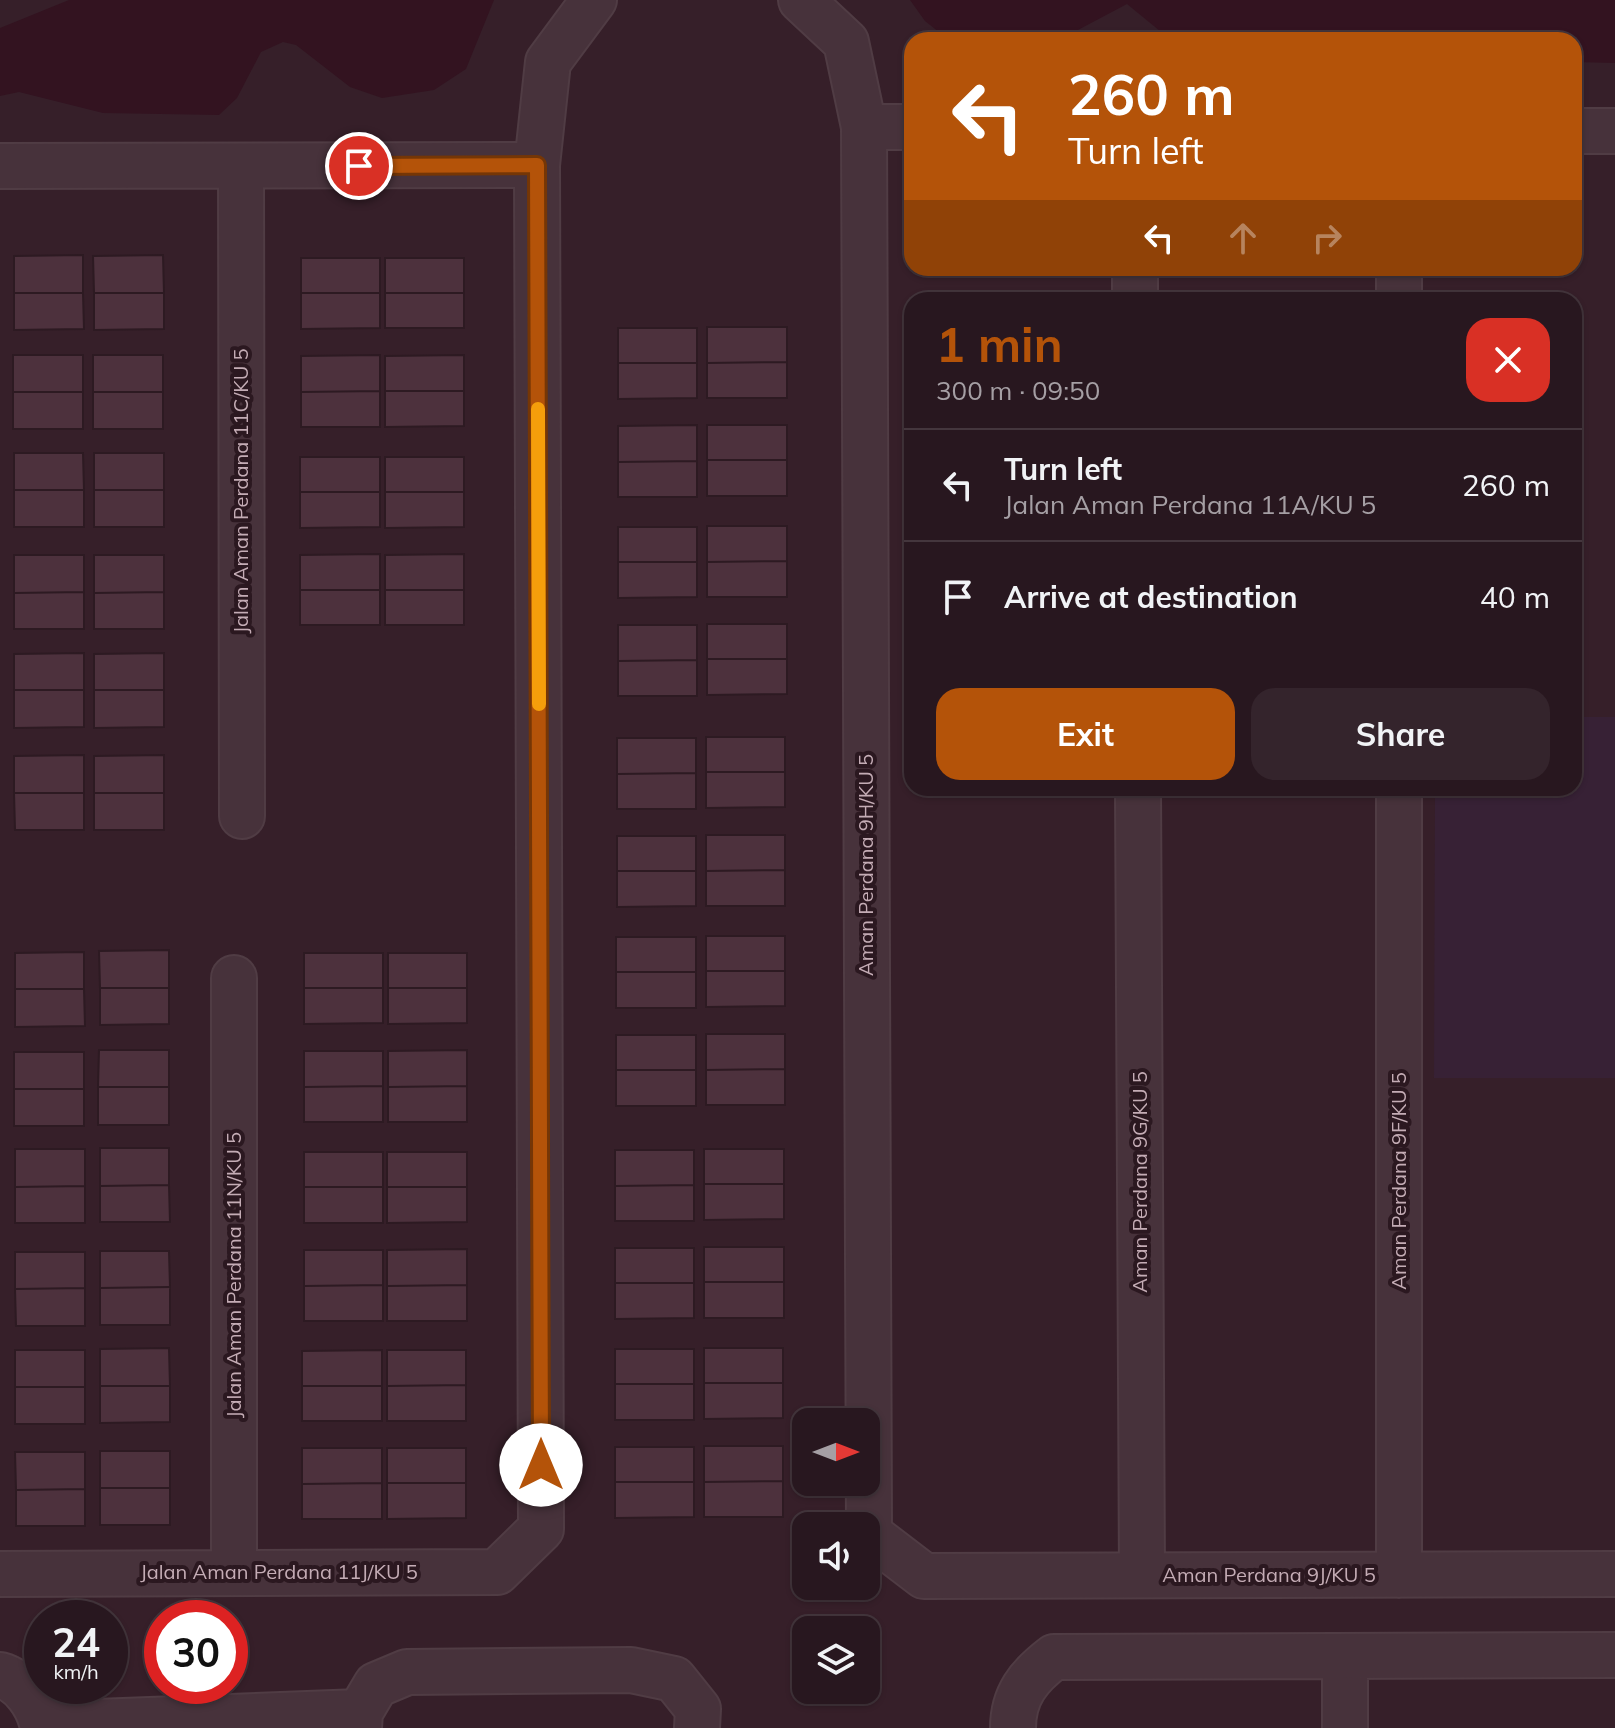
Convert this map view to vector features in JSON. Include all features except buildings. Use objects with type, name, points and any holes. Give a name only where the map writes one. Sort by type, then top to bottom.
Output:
[{"type":"street","points":[[0,166],[537,165],[548,62],[594,0]]},
{"type":"street","points":[[801,0],[846,42],[864,127],[904,127]]},
{"type":"street","name":"Aman Perdana 9H/KU 5","points":[[864,127],[869,1534],[924,1576]]},
{"type":"street","points":[[1582,131],[1615,131]]},
{"type":"street","name":"Jalan Aman Perdana 11J/KU 5","points":[[0,1574],[497,1572],[541,1529],[537,165]]},
{"type":"street","name":"Jalan Aman Perdana 11C/KU 5","points":[[241,166],[242,816]]},
{"type":"street","name":"Aman Perdana 9G/KU 5","points":[[1138,796],[1142,1575]]},
{"type":"street","name":"Aman Perdana 9F/KU 5","points":[[1399,796],[1399,1575]]},
{"type":"street","name":"Jalan Aman Perdana 11N/KU 5","points":[[234,978],[234,1573]]},
{"type":"street","name":"Aman Perdana 9J/KU 5","points":[[924,1576],[1615,1574]]},
{"type":"street","points":[[1013,1728],[1013,1712],[1031,1674],[1054,1657],[1615,1655]]},
{"type":"street","points":[[1345,1657],[1345,1728]]},
{"type":"street","points":[[0,1675],[15,1679],[32,1700],[43,1726],[360,1720],[376,1685],[407,1672],[631,1670],[674,1679],[698,1709],[697,1728]]},
{"type":"shaded area","points":[[69,0],[494,0],[466,69],[434,90],[382,98],[350,87],[296,45],[283,42],[261,52],[237,98],[219,115],[103,113],[19,92],[0,96],[0,28]]},
{"type":"shaded area","points":[[910,0],[1615,0],[1615,63],[1582,62],[1582,32],[1161,32],[1127,4],[1074,32],[939,32],[925,21]]},
{"type":"shaded area","points":[[1582,717],[1615,717],[1615,1078],[1434,1078],[1435,796],[1582,796]]},
{"type":"slow traffic","points":[[538,409],[539,704]]},
{"type":"route","points":[[359,166],[537,165],[541,1465]]}]
